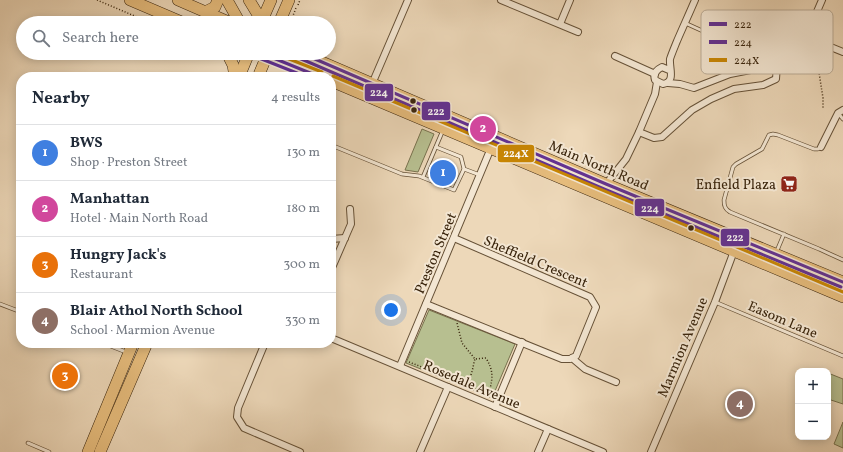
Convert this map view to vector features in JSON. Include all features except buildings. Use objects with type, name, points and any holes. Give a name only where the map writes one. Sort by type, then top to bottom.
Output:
[{"type":"highway","points":[[130,0],[168,16]]},
{"type":"highway","points":[[178,0],[214,16]]},
{"type":"highway","points":[[205,12],[215,7],[218,0]]},
{"type":"highway","points":[[227,0],[236,16]]},
{"type":"highway","points":[[249,0],[258,16]]},
{"type":"highway","points":[[264,16],[271,0]]},
{"type":"highway","points":[[283,16],[289,0]]},
{"type":"highway","points":[[230,60],[234,72]]},
{"type":"highway","points":[[241,72],[246,60]]},
{"type":"highway","points":[[260,72],[263,60]]},
{"type":"highway","points":[[279,60],[308,72]]},
{"type":"highway","name":"Main North Road","points":[[317,60],[606,184],[843,282]]},
{"type":"highway","name":"Main North Road","points":[[336,83],[843,297]]},
{"type":"highway","points":[[491,148],[496,137]]},
{"type":"highway","points":[[601,196],[606,184]]},
{"type":"highway","points":[[734,251],[740,239]]},
{"type":"highway","points":[[776,254],[782,265],[806,281]]},
{"type":"highway","points":[[88,452],[131,348]]},
{"type":"highway","points":[[100,452],[144,348]]},
{"type":"street","points":[[372,84],[408,0]]},
{"type":"street","points":[[501,0],[578,32]]},
{"type":"street","points":[[560,24],[570,0]]},
{"type":"street","points":[[606,184],[626,159],[655,94],[670,73],[671,57],[694,0]]},
{"type":"street","points":[[818,10],[822,0]]},
{"type":"street","points":[[833,48],[843,52]]},
{"type":"street","points":[[615,56],[655,74]]},
{"type":"street","points":[[671,57],[662,67],[657,70],[655,80],[663,83],[680,84],[694,88],[730,74]]},
{"type":"street","points":[[662,67],[680,84]]},
{"type":"street","points":[[639,132],[654,138],[662,137],[692,110],[711,99],[734,89],[763,84],[776,79],[776,74]]},
{"type":"street","points":[[821,147],[840,112]]},
{"type":"street","name":"Preston Street","points":[[400,366],[491,148]]},
{"type":"street","points":[[336,259],[351,224],[350,210]]},
{"type":"street","points":[[336,239],[345,238]]},
{"type":"street","name":"Sheffield Crescent","points":[[454,238],[590,297],[596,307],[576,356],[572,358]]},
{"type":"street","name":"Marmion Avenue","points":[[651,452],[715,302],[734,251]]},
{"type":"street","points":[[426,304],[562,359],[572,358],[585,369],[616,382]]},
{"type":"street","name":"Rosedale Avenue","points":[[336,340],[604,452]]},
{"type":"street","points":[[495,407],[522,342]]},
{"type":"street","points":[[263,348],[238,408],[237,417],[244,428],[300,452]]},
{"type":"street","points":[[420,452],[448,387]]},
{"type":"street","points":[[538,452],[548,429]]},
{"type":"lane","points":[[685,23],[701,30]]},
{"type":"lane","points":[[840,112],[843,119]]},
{"type":"lane","points":[[423,177],[444,128]]},
{"type":"lane","points":[[821,147],[814,149],[773,134],[769,135],[762,149],[733,167],[724,200],[724,206],[726,209],[843,260]]},
{"type":"lane","points":[[336,147],[402,174],[423,177],[454,190],[464,169],[461,157],[436,146]]},
{"type":"lane","points":[[464,169],[480,175]]},
{"type":"lane","points":[[776,254],[784,234]]},
{"type":"lane","name":"Easom Lane","points":[[715,302],[843,356]]},
{"type":"lane","points":[[0,304],[16,310]]},
{"type":"lane","points":[[131,348],[140,357]]},
{"type":"lane","points":[[28,443],[49,452]]},
{"type":"path","points":[[97,0],[135,16]]},
{"type":"path","points":[[293,16],[300,0]]},
{"type":"path","points":[[819,74],[823,108]]},
{"type":"path","points":[[456,319],[462,343],[475,359],[473,371],[470,377],[457,382]]},
{"type":"path","points":[[406,361],[451,377],[457,382],[483,392],[490,389],[492,368],[486,358],[475,359]]},
{"type":"green space","points":[[422,129],[434,134],[418,172],[405,170]]},
{"type":"green space","points":[[429,310],[515,344],[492,398],[406,363]]},
{"type":"green space","points":[[831,374],[843,379],[843,404],[831,400]]},
{"type":"green space","points":[[843,422],[843,448],[834,444]]},
{"type":"transit line","name":"224","points":[[264,60],[294,72]]},
{"type":"transit line","name":"222","points":[[278,60],[308,72]]},
{"type":"transit line","name":"224X","points":[[292,60],[322,72]]},
{"type":"transit line","name":"224","points":[[304,60],[332,72]]},
{"type":"transit line","name":"222","points":[[317,60],[606,184],[843,282]]},
{"type":"transit line","name":"224","points":[[336,74],[604,189],[841,287]]},
{"type":"transit line","name":"224X","points":[[336,77],[843,292]]},
{"type":"place","name":"Manhattan","points":[[483,129]]},
{"type":"place","name":"BWS","points":[[443,173]]},
{"type":"place","name":"Enfield Plaza","points":[[789,184]]},
{"type":"place","name":"Hungry Jack's","points":[[65,376]]},
{"type":"place","name":"Blair Athol North School","points":[[740,404]]}]
